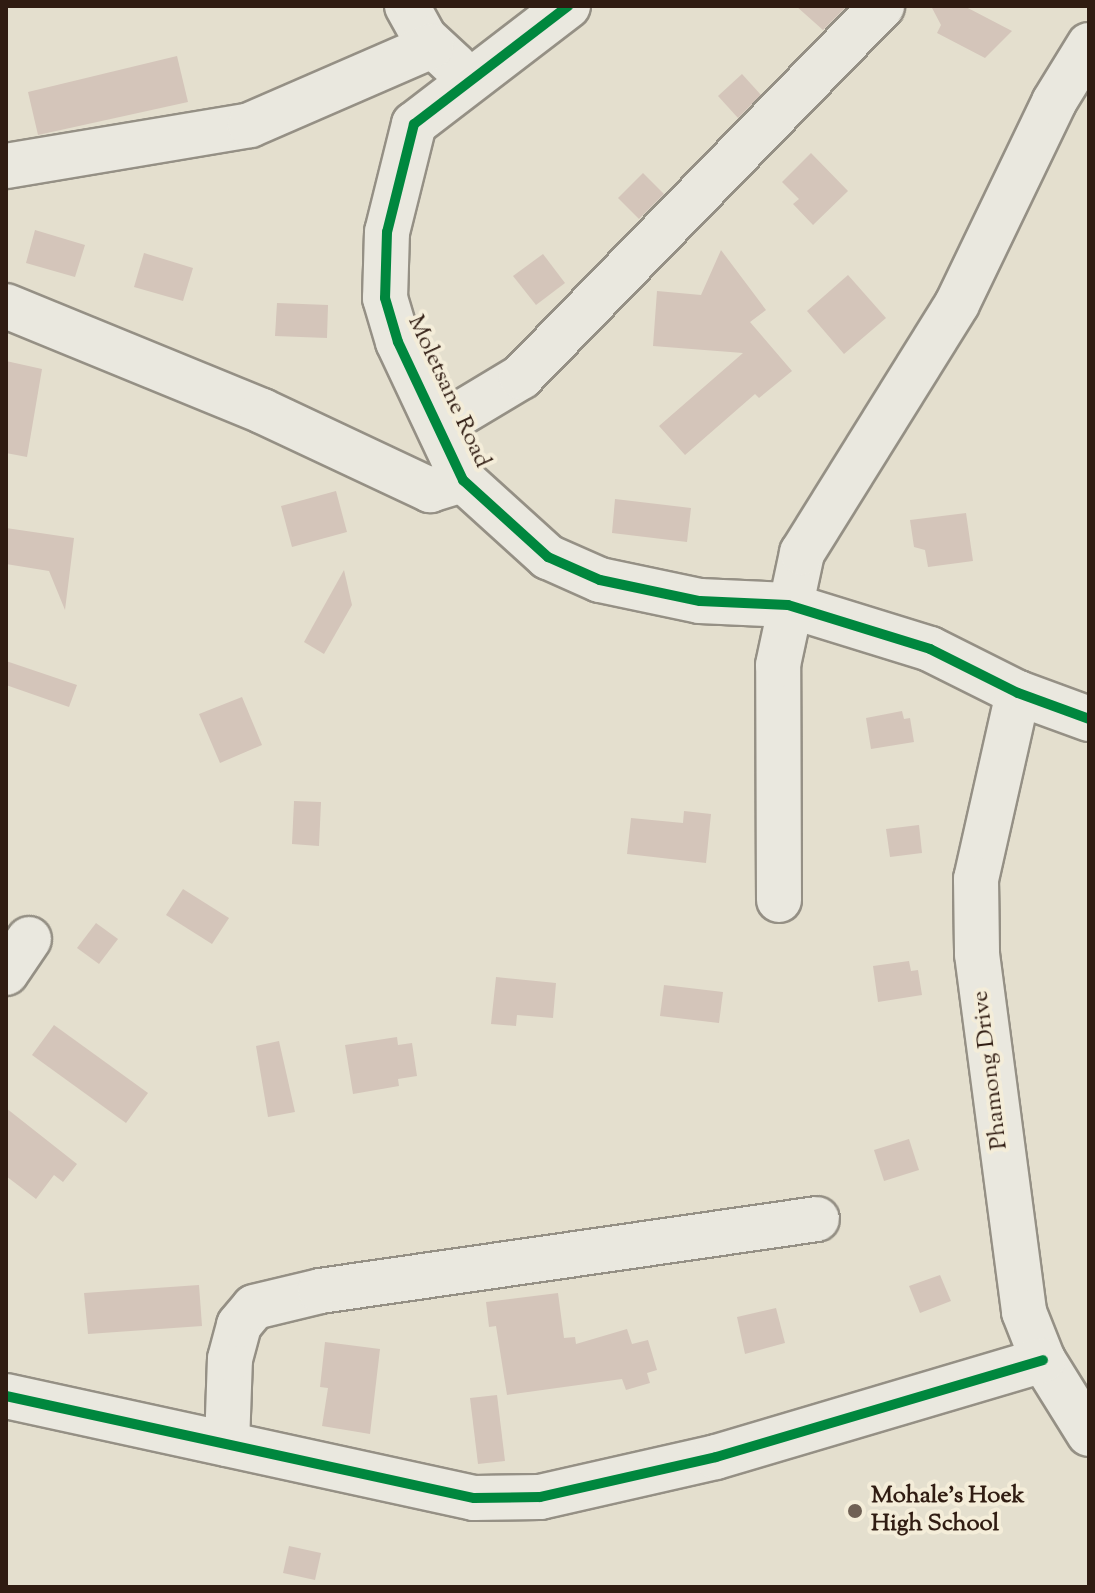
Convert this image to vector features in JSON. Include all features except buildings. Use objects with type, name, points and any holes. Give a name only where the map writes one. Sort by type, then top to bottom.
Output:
[{"type":"street","points":[[407,6],[432,46],[471,79]]},
{"type":"street","name":"Moletsane Road","points":[[568,6],[414,124],[387,232],[385,298],[398,342],[441,425],[463,480],[548,557],[600,580],[700,601],[788,605],[930,649],[1018,693],[1089,719]]},
{"type":"street","points":[[441,425],[521,377],[882,6]]},
{"type":"street","points":[[779,900],[778,665],[788,605],[802,553],[957,304],[1054,102],[1089,45]]},
{"type":"street","points":[[6,166],[250,125],[432,46]]},
{"type":"street","points":[[6,306],[262,411],[430,490],[463,480]]},
{"type":"street","name":"Phamong Drive","points":[[1018,693],[976,879],[977,954],[1024,1312],[1043,1360],[1089,1434]]},
{"type":"street","points":[[227,1444],[230,1359],[239,1325],[254,1307],[320,1291],[817,1219]]},
{"type":"street","points":[[6,1396],[474,1498],[540,1497],[716,1457],[1043,1360]]},
{"type":"cycle path","points":[[568,6],[414,124],[387,232],[385,298],[398,342],[463,480],[548,557],[600,580],[700,601],[788,605],[930,649],[1018,693],[1089,719]]},
{"type":"cycle path","points":[[6,1396],[474,1498],[540,1497],[716,1457],[1043,1360]]},
{"type":"place","name":"Mohale's Hoek High School","points":[[855,1511]]}]
